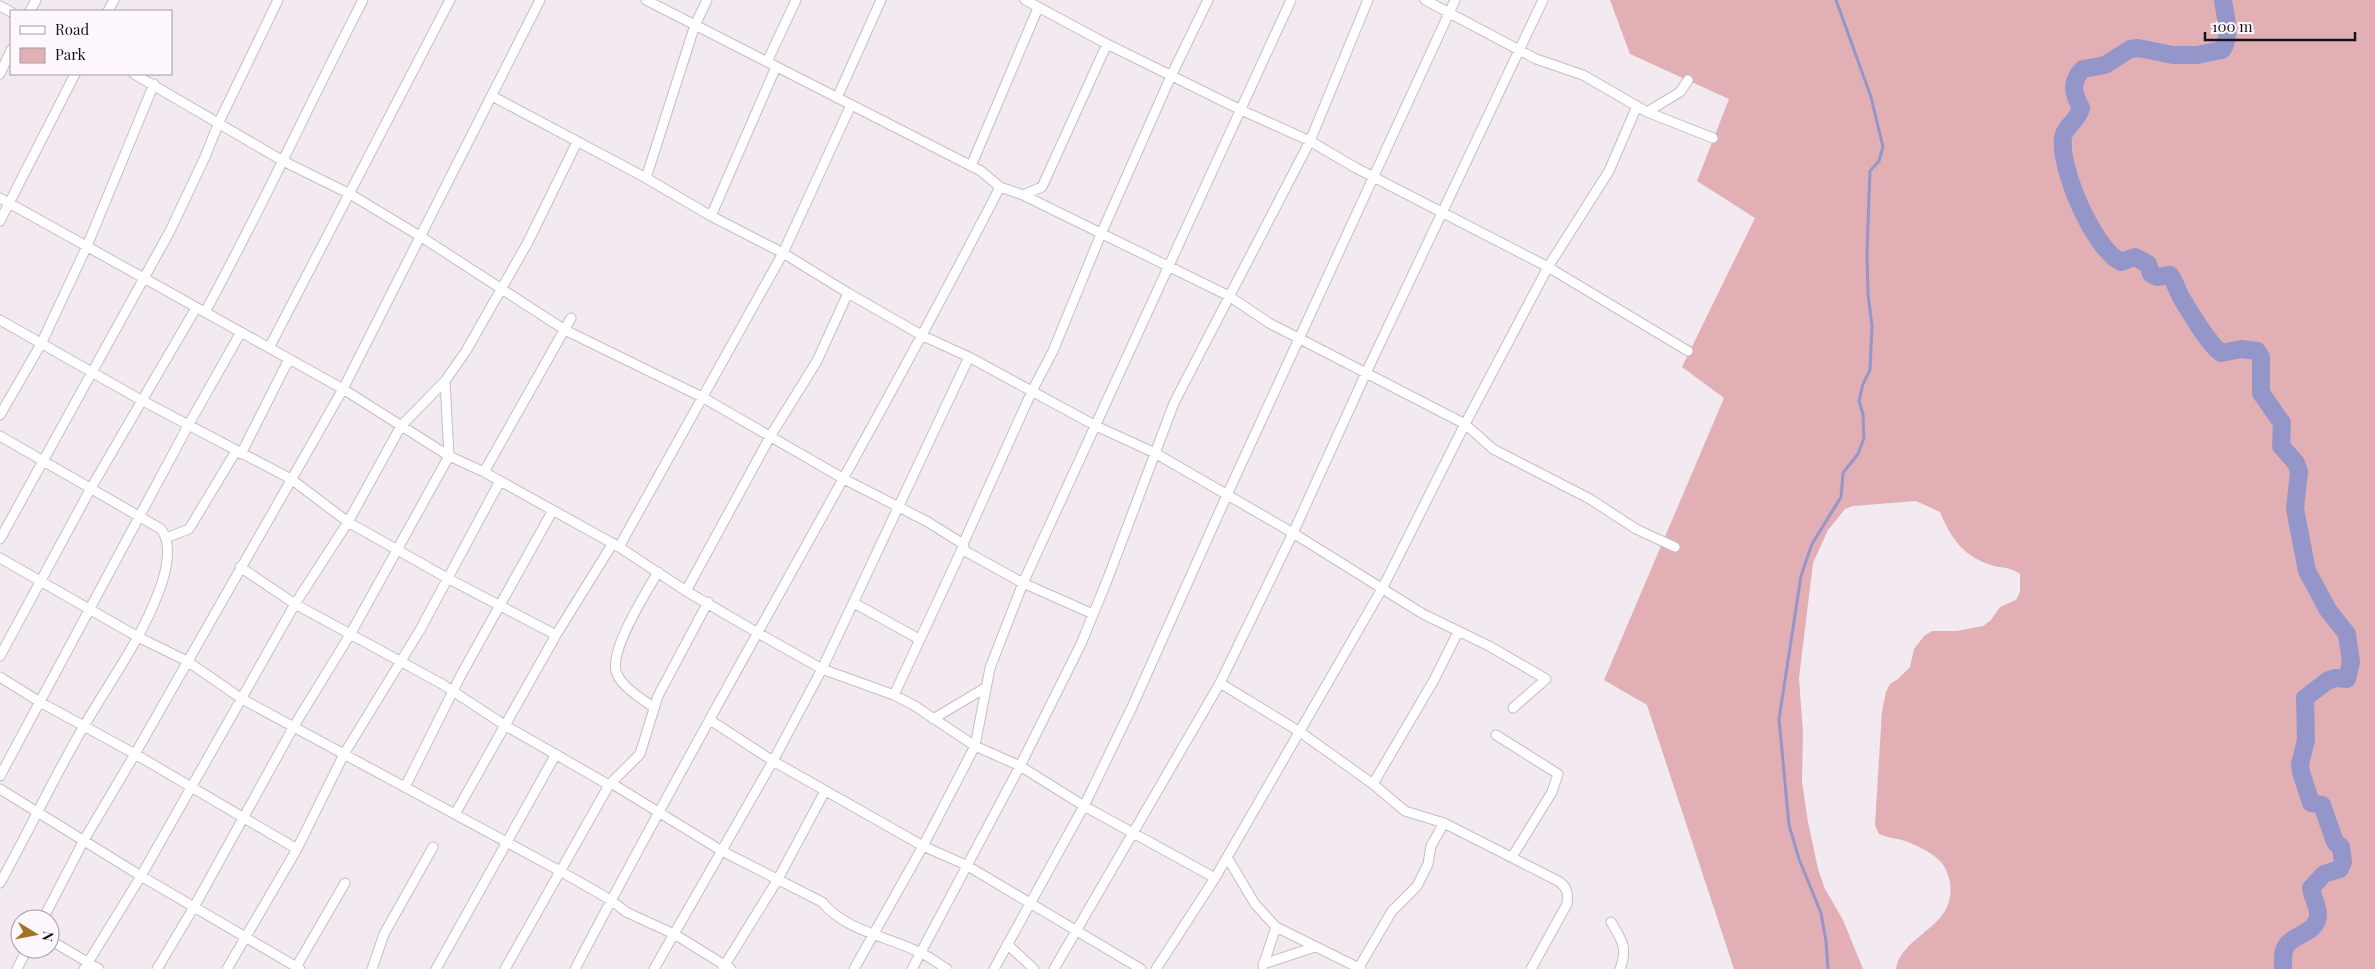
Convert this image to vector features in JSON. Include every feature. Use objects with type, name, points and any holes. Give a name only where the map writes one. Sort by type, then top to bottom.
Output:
[{"type":"street","points":[[0,539],[91,372],[145,278],[205,157],[219,122],[278,0]]},
{"type":"street","points":[[205,312],[245,238],[363,0]]},
{"type":"street","points":[[270,348],[450,0]]},
{"type":"street","points":[[48,909],[84,840],[135,754],[342,389],[540,0]]},
{"type":"street","points":[[646,0],[981,171],[1000,187],[1023,195],[1229,296],[1269,323],[1465,424],[1493,450],[1590,499],[1636,529],[1675,546]]},
{"type":"street","points":[[646,178],[695,25],[708,0]]},
{"type":"street","points":[[766,62],[796,0]]},
{"type":"street","points":[[837,98],[881,0]]},
{"type":"street","points":[[1025,0],[1171,76],[1310,141],[1548,268],[1688,350]]},
{"type":"street","points":[[894,695],[1032,391],[1053,351],[1101,234],[1171,76],[1208,0]]},
{"type":"street","points":[[854,969],[923,846],[975,746],[990,668],[1023,583],[1291,0]]},
{"type":"street","points":[[912,969],[1020,766],[1081,644],[1174,403],[1310,141],[1368,0]]},
{"type":"street","points":[[1425,0],[1536,59],[1583,75],[1647,112],[1713,138]]},
{"type":"street","points":[[994,969],[1084,806],[1132,707],[1227,495],[1455,0]]},
{"type":"street","points":[[1054,969],[1220,683],[1293,533],[1366,373],[1543,0]]},
{"type":"street","points":[[971,166],[1038,8]]},
{"type":"street","points":[[1023,195],[1042,187],[1107,44]]},
{"type":"street","points":[[0,74],[10,52]]},
{"type":"street","points":[[711,216],[776,67]]},
{"type":"street","points":[[0,221],[75,75]]},
{"type":"street","points":[[136,75],[283,161],[350,194],[423,238],[565,330],[702,397],[771,435],[844,479],[898,505],[1023,583],[1093,614]]},
{"type":"street","points":[[1647,112],[1680,92],[1688,80]]},
{"type":"street","points":[[0,415],[41,344],[87,246],[154,84]]},
{"type":"street","points":[[492,96],[646,178],[711,216],[783,253],[923,336],[968,357],[1096,426],[1155,453],[1383,587],[1423,614],[1489,646],[1546,679],[1513,708]]},
{"type":"street","points":[[456,814],[556,635],[616,545],[783,253],[851,105]]},
{"type":"street","points":[[1156,969],[1215,878],[1383,587],[1465,424],[1548,268],[1609,171],[1637,106]]},
{"type":"street","points":[[86,966],[141,876],[295,604],[348,522],[401,426],[445,381],[466,351],[528,242],[577,142]]},
{"type":"street","points":[[575,969],[611,900],[923,336],[1000,187]]},
{"type":"street","points":[[0,198],[342,389],[449,456],[484,472],[616,545],[686,591],[822,669],[894,695],[915,706],[975,746],[1020,766],[1084,806],[1215,878]]},
{"type":"street","points":[[686,591],[771,435],[817,361],[848,293]]},
{"type":"street","points":[[0,656],[91,488],[196,308]]},
{"type":"street","points":[[484,472],[571,318]]},
{"type":"street","points":[[0,320],[141,400],[291,479],[348,522],[447,578],[556,635]]},
{"type":"street","points":[[0,776],[189,424],[241,332]]},
{"type":"street","points":[[654,969],[773,761],[822,669],[968,357]]},
{"type":"street","points":[[166,538],[189,529],[239,452],[289,359]]},
{"type":"street","points":[[157,969],[194,907],[294,726],[398,551],[449,456],[445,420],[445,381]]},
{"type":"street","points":[[0,436],[160,529],[166,538],[164,574],[138,638],[84,726],[36,812],[0,883]]},
{"type":"street","points":[[227,969],[298,849],[344,754],[401,660],[500,482]]},
{"type":"street","points":[[405,788],[453,691],[553,510]]},
{"type":"street","points":[[0,558],[138,638],[187,661],[242,699],[560,871],[611,900],[626,912],[674,934],[726,968],[778,879],[824,791]]},
{"type":"street","points":[[240,567],[295,604],[401,660],[506,726],[722,850],[822,902],[831,912],[848,923],[921,952],[948,969]]},
{"type":"street","points":[[653,707],[622,682],[615,671],[619,648],[631,618],[658,572]]},
{"type":"street","points":[[505,969],[610,784],[640,754],[653,707],[708,602]]},
{"type":"street","points":[[854,603],[919,639]]},
{"type":"street","points":[[1373,784],[1434,680],[1458,632]]},
{"type":"street","points":[[0,677],[40,702],[244,816],[298,849]]},
{"type":"street","points":[[1220,683],[1300,732],[1373,784],[1405,811],[1444,823],[1560,882],[1566,887],[1568,894],[1567,904],[1530,969]]},
{"type":"street","points":[[933,719],[985,688]]},
{"type":"street","points":[[710,720],[824,791],[923,846],[966,865],[1141,969]]},
{"type":"street","points":[[1496,735],[1558,774],[1552,792],[1512,857]]},
{"type":"street","points":[[436,969],[556,754]]},
{"type":"street","points":[[0,789],[141,876],[297,968],[345,883]]},
{"type":"street","points":[[1227,857],[1255,904],[1276,926],[1359,969],[1392,912],[1417,886],[1428,864],[1431,846],[1444,823]]},
{"type":"street","points":[[372,969],[388,926],[432,847]]},
{"type":"street","points":[[1611,922],[1624,948],[1625,956],[1620,969]]},
{"type":"street","points":[[1262,967],[1276,926]]},
{"type":"street","points":[[1007,944],[1034,969]]},
{"type":"street","points":[[60,947],[86,966],[99,969]]},
{"type":"street","points":[[1262,967],[1315,947]]},
{"type":"green space","points":[[1610,0],[2375,0],[2375,969],[1896,969],[1900,957],[1908,947],[1938,921],[1945,910],[1950,898],[1950,882],[1944,867],[1934,856],[1902,840],[1879,834],[1875,825],[1882,711],[1886,692],[1890,684],[1910,667],[1914,649],[1924,636],[1932,631],[1957,631],[1983,626],[1990,621],[2000,607],[2016,600],[2020,592],[2020,574],[2011,569],[1994,566],[1967,553],[1954,539],[1940,512],[1916,501],[1853,506],[1845,509],[1828,530],[1813,563],[1799,678],[1803,733],[1802,782],[1818,869],[1825,889],[1843,920],[1863,969],[1734,969],[1647,705],[1604,680],[1724,398],[1682,367],[1755,218],[1697,181],[1729,99],[1630,54]]},
{"type":"waterway","points":[[1828,969],[1821,913],[1799,859],[1789,825],[1779,719],[1801,576],[1812,544],[1841,497],[1843,473],[1858,454],[1864,438],[1863,414],[1859,401],[1863,384],[1870,370],[1872,326],[1868,294],[1867,254],[1870,171],[1879,161],[1883,147],[1871,97],[1836,0]]},
{"type":"waterway","points":[[2223,0],[2227,39],[2222,50],[2197,55],[2173,55],[2138,48],[2130,49],[2105,65],[2083,69],[2076,78],[2074,88],[2081,108],[2077,117],[2064,133],[2063,151],[2066,168],[2080,206],[2089,224],[2110,254],[2121,262],[2135,257],[2148,264],[2151,274],[2157,277],[2170,275],[2180,296],[2200,328],[2221,353],[2241,349],[2257,351],[2261,357],[2261,393],[2282,423],[2281,446],[2296,463],[2299,472],[2295,509],[2307,571],[2328,610],[2347,634],[2351,662],[2347,679],[2335,678],[2327,681],[2305,698],[2306,740],[2300,764],[2311,803],[2322,805],[2335,842],[2341,847],[2343,862],[2340,869],[2324,874],[2311,888],[2318,911],[2317,921],[2314,926],[2294,938],[2286,946],[2283,954],[2283,969]]}]
